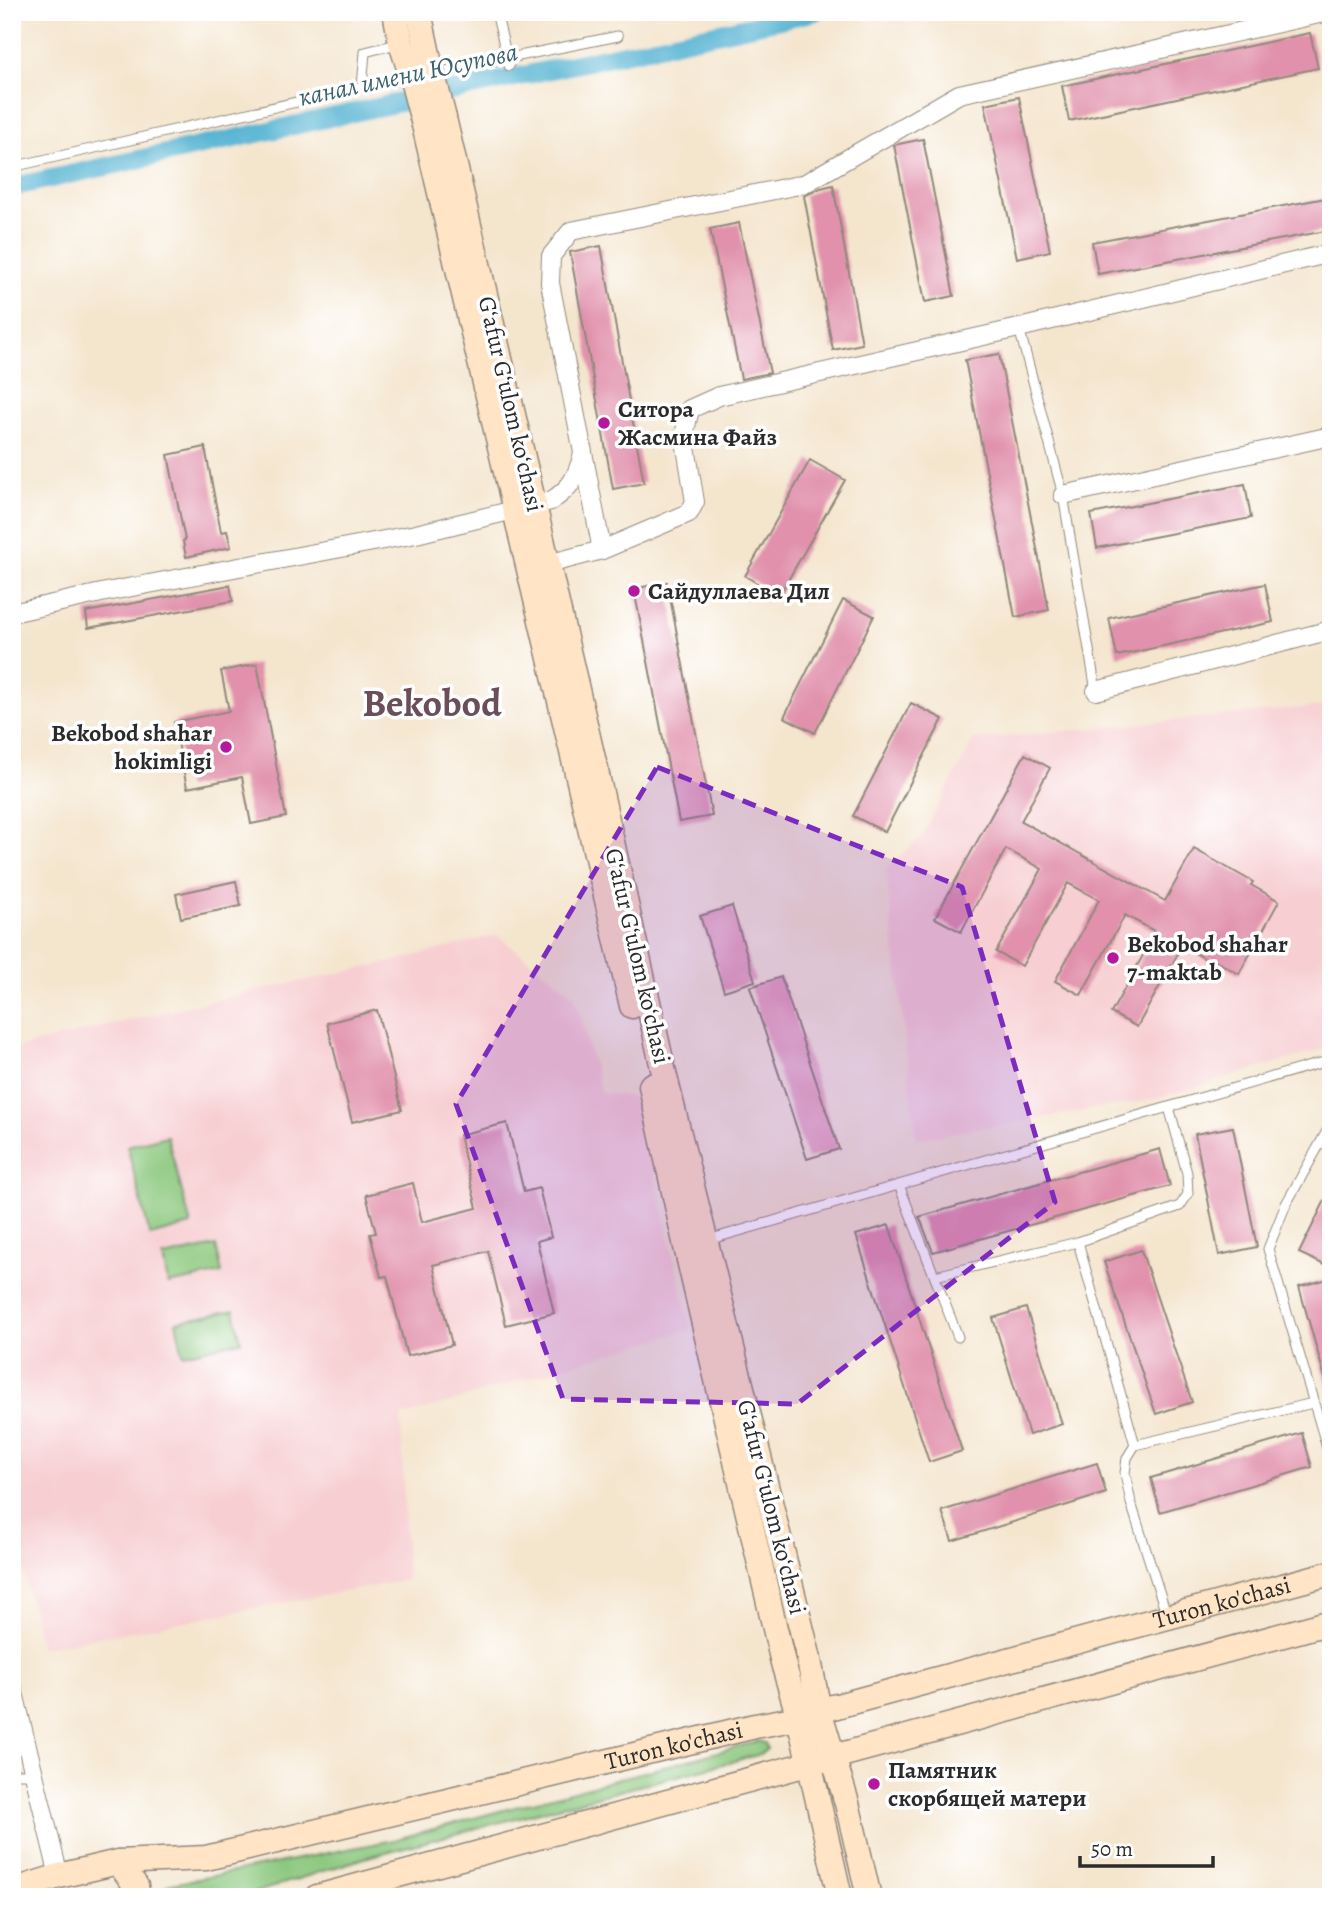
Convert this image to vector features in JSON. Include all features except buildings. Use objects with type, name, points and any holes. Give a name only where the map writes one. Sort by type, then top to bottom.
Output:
[{"type":"main road","name":"Gʻafur Gʻulom koʻchasi","points":[[395,12],[413,56],[434,122],[656,1074],[706,1241],[808,1655],[809,1764],[840,1897]]},
{"type":"main road","name":"Gʻafur Gʻulom koʻchasi","points":[[413,56],[419,12]]},
{"type":"main road","name":"Gʻafur Gʻulom koʻchasi","points":[[525,507],[548,564],[656,1074],[686,1247],[783,1663],[834,1756],[869,1897]]},
{"type":"main road","name":"Turon ko'chasi","points":[[12,1891],[59,1886],[118,1863],[206,1858],[809,1714],[1331,1573]]},
{"type":"main road","name":"Turon ko'chasi","points":[[317,1897],[1331,1622]]},
{"type":"main road","points":[[118,1863],[136,1886],[138,1897]]},
{"type":"street","points":[[602,550],[550,283],[551,256],[571,230],[804,184],[959,94],[1328,12]]},
{"type":"street","points":[[548,564],[602,550],[689,513],[695,502],[684,435],[690,409],[719,396],[1331,253]]},
{"type":"street","points":[[1063,495],[1331,436]]},
{"type":"street","points":[[12,613],[416,534],[551,501],[565,491],[577,474],[583,454]]},
{"type":"street","points":[[1096,691],[1331,630]]},
{"type":"street","points":[[12,1685],[59,1886]]},
{"type":"lane","points":[[496,12],[508,62]]},
{"type":"lane","points":[[12,167],[362,87],[508,62],[618,36]]},
{"type":"lane","points":[[362,87],[365,52],[413,56]]},
{"type":"lane","points":[[1019,328],[1063,495],[1096,691]]},
{"type":"lane","points":[[706,1241],[1331,1060]]},
{"type":"lane","points":[[935,1276],[1079,1242],[1181,1206],[1188,1194],[1187,1173],[1168,1107]]},
{"type":"lane","points":[[1331,1124],[1286,1204],[1268,1249],[1331,1464]]},
{"type":"lane","points":[[899,1185],[958,1336]]},
{"type":"lane","points":[[1079,1242],[1135,1445]]},
{"type":"lane","points":[[1167,1617],[1131,1503],[1125,1473],[1127,1458],[1135,1445],[1313,1403]]},
{"type":"lane","points":[[12,1774],[34,1774]]},
{"type":"highlighted area","points":[[657,767],[962,887],[1055,1202],[797,1404],[563,1399],[456,1104]]},
{"type":"shaded area","name":"Bekobod shahar 7-maktab","points":[[1331,691],[1331,1047],[1155,1099],[916,1139],[886,869],[922,836],[974,740],[1323,706]]},
{"type":"shaded area","points":[[497,935],[575,996],[601,1093],[636,1097],[691,1329],[401,1417],[407,1580],[41,1648],[12,1522],[12,1049]]},
{"type":"green space","points":[[167,1136],[191,1225],[150,1236],[127,1146]]},
{"type":"green space","points":[[216,1246],[222,1273],[168,1284],[163,1257]]},
{"type":"green space","points":[[234,1310],[241,1341],[183,1354],[176,1322]]},
{"type":"green space","points":[[758,1741],[765,1743],[767,1749],[761,1754],[371,1856],[241,1897],[169,1897],[167,1885],[393,1840]]},
{"type":"waterway","name":"канал имени Юсупова","points":[[12,187],[814,12]]},
{"type":"place","name":"Ситора Жасмина Файз","points":[[604,423]]},
{"type":"place","name":"Сайдуллаева Дил","points":[[634,591]]},
{"type":"place","name":"Bekobod shahar hokimligi","points":[[226,747]]},
{"type":"place","name":"Bekobod shahar 7-maktab","points":[[1113,958]]},
{"type":"place","name":"Памятник скорбящей матери","points":[[874,1784]]},
{"type":"district","name":"Bekobod","points":[[432,703]]}]
